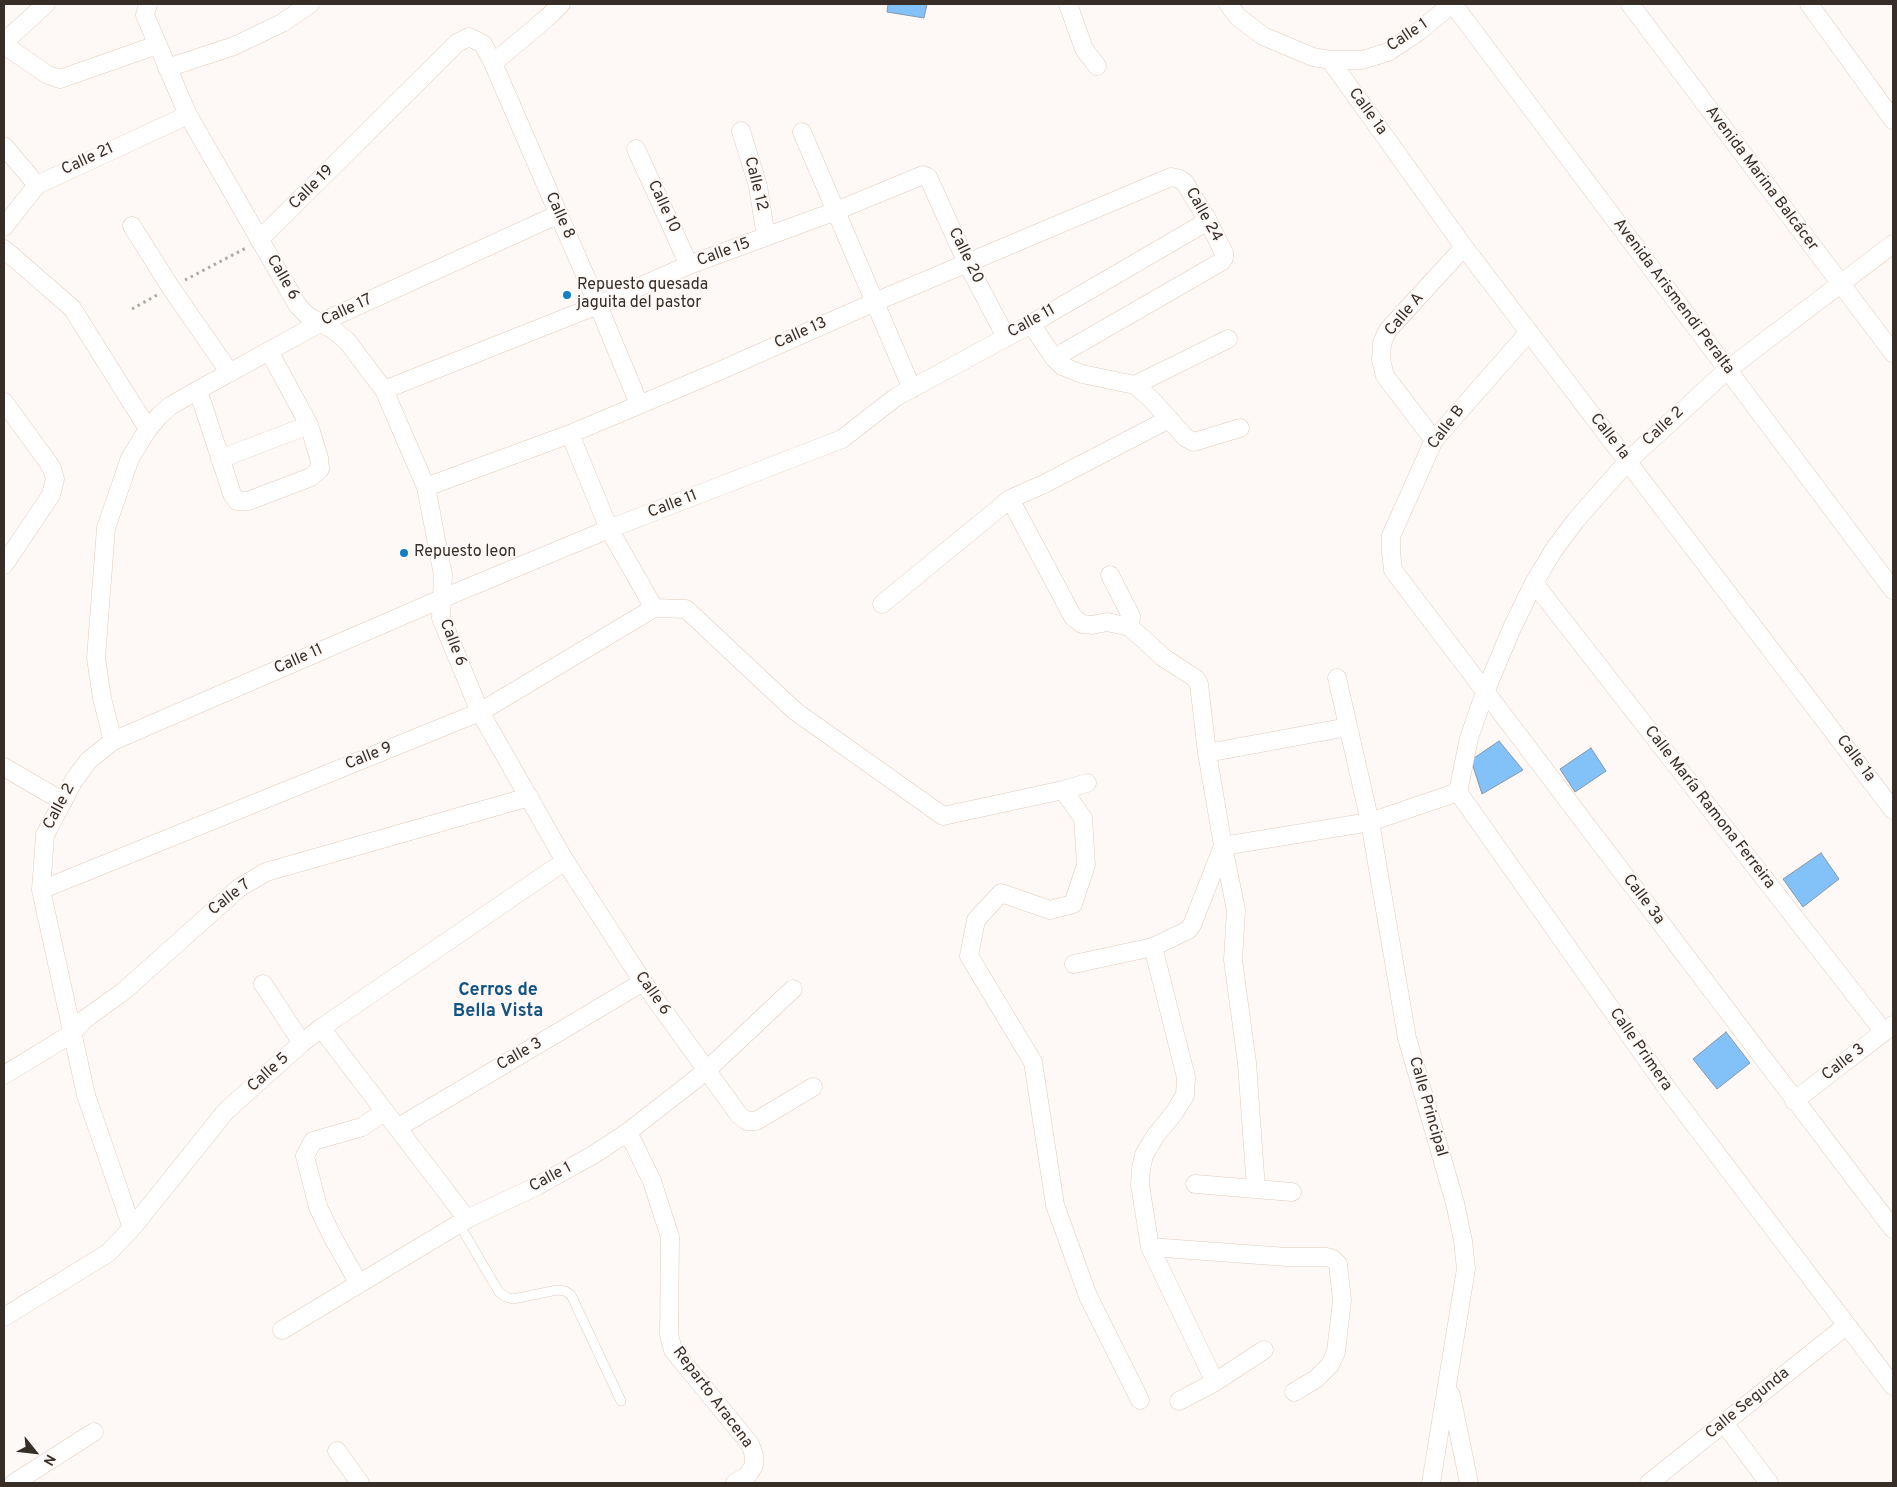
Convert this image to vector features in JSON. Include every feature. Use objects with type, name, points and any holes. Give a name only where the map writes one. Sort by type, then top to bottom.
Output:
[{"type":"street","points":[[46,4],[4,43],[48,75],[60,79],[157,45]]},
{"type":"street","name":"Calle 6","points":[[148,4],[145,15],[188,115],[298,306],[308,316],[335,331],[347,341],[384,390],[406,437],[426,487],[442,575],[441,618],[480,712],[565,860],[643,982],[739,1115],[747,1121],[756,1121],[813,1087]]},
{"type":"street","points":[[167,68],[234,46],[282,23],[310,4]]},
{"type":"street","points":[[492,63],[562,4]]},
{"type":"street","points":[[1068,4],[1084,48],[1097,66]]},
{"type":"street","name":"Calle 1","points":[[1228,4],[1238,17],[1262,36],[1313,57],[1330,60],[1362,60],[1388,52],[1418,32],[1453,4]]},
{"type":"street","name":"Avenida Arismendi Peralta","points":[[1453,4],[1893,590]]},
{"type":"street","name":"Avenida Marina Balcácer","points":[[1630,4],[1893,353]]},
{"type":"street","points":[[1809,4],[1893,120]]},
{"type":"street","name":"Calle 8","points":[[469,37],[483,44],[492,63],[598,305],[639,404]]},
{"type":"street","name":"Calle 19","points":[[260,240],[458,43],[469,37]]},
{"type":"street","name":"Calle 1a","points":[[1330,60],[1464,247],[1893,810]]},
{"type":"street","name":"Calle 21","points":[[4,226],[36,184],[188,115]]},
{"type":"street","name":"Calle 12","points":[[741,131],[758,186],[766,237]]},
{"type":"street","points":[[802,132],[912,389]]},
{"type":"street","points":[[4,146],[36,184]]},
{"type":"street","name":"Calle 10","points":[[636,149],[689,265]]},
{"type":"street","name":"Calle 15","points":[[384,390],[598,305],[689,265],[836,211],[922,175],[926,176]]},
{"type":"street","name":"Calle 20","points":[[926,176],[967,263],[1006,337]]},
{"type":"street","name":"Calle 13","points":[[426,487],[570,434],[967,263],[1171,177],[1175,178]]},
{"type":"street","name":"Calle 24","points":[[1054,358],[1221,262],[1224,258],[1224,253],[1208,221],[1185,183],[1175,178]]},
{"type":"street","name":"Calle 17","points":[[148,429],[170,406],[320,323],[558,214]]},
{"type":"street","name":"Calle 11","points":[[113,741],[440,599],[609,529],[842,439],[896,397],[1031,324],[1208,221]]},
{"type":"street","points":[[132,226],[171,288],[230,374]]},
{"type":"street","name":"Calle 2","points":[[1485,692],[1512,628],[1534,583],[1553,551],[1576,520],[1628,461],[1727,370],[1893,244]]},
{"type":"street","name":"Calle A","points":[[1434,440],[1385,376],[1381,360],[1382,343],[1388,330],[1464,247]]},
{"type":"street","points":[[4,249],[72,308],[148,429],[130,458],[106,528],[96,658],[102,698],[113,741]]},
{"type":"street","points":[[1031,324],[1054,358],[1062,366],[1082,374],[1135,385],[1152,400],[1186,438],[1194,442],[1240,428]]},
{"type":"street","name":"Calle B","points":[[1393,570],[1391,536],[1434,440],[1529,332]]},
{"type":"street","points":[[1135,385],[1228,339]]},
{"type":"street","points":[[198,390],[232,494],[237,501],[248,501],[311,477],[320,469],[319,458],[308,425],[269,351]]},
{"type":"street","points":[[4,402],[48,462],[55,479],[51,495],[4,565]]},
{"type":"street","points":[[882,604],[1010,499],[1044,484],[1169,419]]},
{"type":"street","points":[[220,459],[308,425]]},
{"type":"street","points":[[570,434],[609,529],[654,608],[686,609],[795,710],[943,816],[1087,783]]},
{"type":"street","points":[[1010,499],[1076,620],[1082,624],[1092,625],[1107,622],[1130,627],[1164,658],[1195,678],[1199,684],[1207,753],[1236,910],[1233,960],[1247,1063],[1256,1189]]},
{"type":"street","name":"Calle 3a","points":[[1393,570],[1794,1101],[1893,1229]]},
{"type":"street","points":[[1110,575],[1131,616],[1130,627]]},
{"type":"street","name":"Calle María Ramona Ferreira","points":[[1534,583],[1889,1029]]},
{"type":"street","name":"Calle 9","points":[[41,890],[480,712],[654,608]]},
{"type":"street","name":"Calle Principal","points":[[1337,678],[1370,822],[1406,1038],[1455,1203],[1463,1241],[1466,1269],[1449,1384],[1431,1483]]},
{"type":"street","points":[[1223,846],[1370,822],[1458,792],[1469,738],[1485,692]]},
{"type":"street","points":[[1207,753],[1348,727]]},
{"type":"street","name":"Calle 2","points":[[113,741],[90,760],[74,780],[45,835],[41,890],[86,1095],[132,1228]]},
{"type":"street","points":[[4,767],[62,801]]},
{"type":"street","points":[[1063,790],[1083,818],[1086,865],[1073,904],[1050,910],[1001,893],[976,920],[969,956],[1033,1062],[1055,1205],[1088,1296],[1140,1400]]},
{"type":"street","name":"Calle Primera","points":[[1458,792],[1669,1091],[1893,1386]]},
{"type":"street","name":"Calle 7","points":[[4,1074],[72,1034],[85,1019],[124,991],[239,888],[266,872],[529,797]]},
{"type":"street","points":[[1074,964],[1153,947],[1188,930],[1192,925],[1223,846]]},
{"type":"street","name":"Calle 5","points":[[4,1316],[108,1253],[132,1228],[226,1111],[302,1043],[565,860]]},
{"type":"street","points":[[1153,947],[1186,1077],[1184,1095],[1174,1113],[1144,1155],[1140,1185],[1150,1247],[1215,1382]]},
{"type":"street","name":"Calle 3","points":[[397,1128],[643,982]]},
{"type":"street","points":[[263,984],[302,1043]]},
{"type":"street","name":"Calle 1","points":[[282,1330],[463,1222],[593,1156],[628,1132],[706,1071],[794,989]]},
{"type":"street","points":[[322,1028],[397,1128],[463,1222]]},
{"type":"street","name":"Calle 3","points":[[1794,1101],[1889,1029]]},
{"type":"street","points":[[359,1284],[318,1207],[306,1156],[312,1141],[362,1127],[384,1112]]},
{"type":"street","name":"Reparto Aracena","points":[[628,1132],[652,1180],[670,1237],[669,1335],[673,1350],[750,1444],[754,1455],[754,1466],[748,1475],[735,1483]]},
{"type":"street","points":[[1195,1184],[1292,1192]]},
{"type":"street","points":[[1150,1247],[1277,1256],[1327,1257],[1334,1259],[1338,1264],[1342,1300],[1336,1352],[1330,1365],[1316,1379],[1294,1392]]},
{"type":"street","name":"Calle Segunda","points":[[1649,1483],[1847,1325]]},
{"type":"street","points":[[1179,1401],[1215,1382],[1264,1350]]},
{"type":"street","points":[[1449,1384],[1469,1483]]},
{"type":"street","points":[[1724,1423],[1769,1483]]},
{"type":"street","points":[[14,1483],[94,1432]]},
{"type":"street","points":[[337,1451],[360,1483]]},
{"type":"lane","points":[[463,1222],[499,1292],[506,1297],[513,1299],[557,1290],[565,1291],[571,1295],[621,1401]]},
{"type":"path","points":[[132,309],[260,240]]},
{"type":"building","points":[[888,4],[927,4],[924,18],[887,12]]},
{"type":"building","points":[[1499,741],[1523,770],[1482,794],[1471,760]]},
{"type":"building","points":[[1591,748],[1606,771],[1575,792],[1560,769]]},
{"type":"building","points":[[1821,853],[1839,879],[1803,907],[1783,879]]},
{"type":"building","points":[[1726,1032],[1750,1063],[1717,1089],[1693,1059]]},
{"type":"place","name":"Repuesto quesada jaguita del pastor","points":[[567,295]]},
{"type":"place","name":"Repuesto leon","points":[[404,553]]},
{"type":"district","name":"Cerros de Bella Vista","points":[[498,1001]]}]
